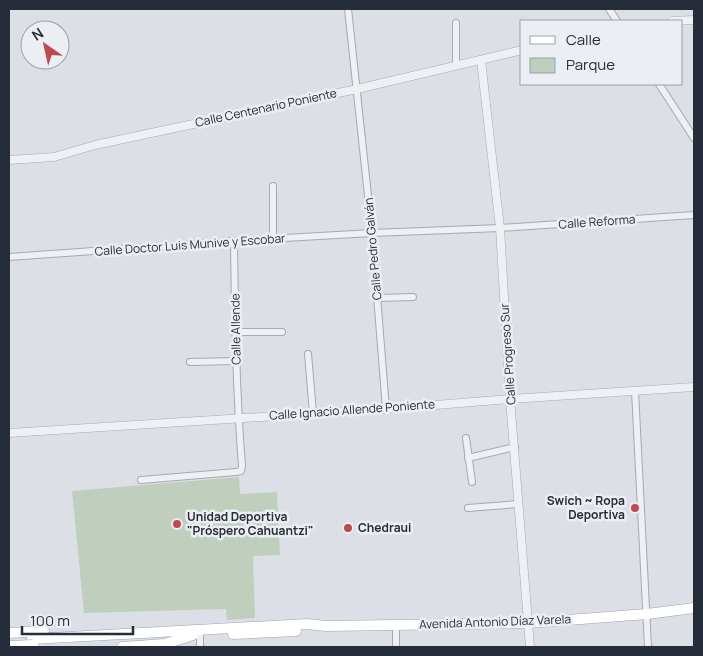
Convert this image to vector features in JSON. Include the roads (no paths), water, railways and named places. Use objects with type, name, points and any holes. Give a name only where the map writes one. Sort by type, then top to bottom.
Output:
[{"type":"main road","name":"Avenida Antonio Díaz Varela","points":[[32,642],[160,631],[307,624],[326,626],[528,624],[694,608]]},
{"type":"main road","points":[[9,633],[133,626],[160,631]]},
{"type":"main road","name":"Avenida Antonio Díaz Varela","points":[[32,642],[269,633],[318,629],[326,626]]},
{"type":"main road","points":[[18,647],[21,632]]},
{"type":"main road","points":[[122,647],[165,644],[197,635]]},
{"type":"main road","points":[[9,640],[32,642]]},
{"type":"main road","points":[[9,646],[32,642]]},
{"type":"street","name":"Calle Pedro Galván","points":[[348,9],[372,233],[386,409]]},
{"type":"street","points":[[609,9],[616,20]]},
{"type":"street","points":[[456,24],[456,66]]},
{"type":"street","name":"Calle Centenario Poniente","points":[[9,160],[54,157],[95,145],[357,89],[520,50]]},
{"type":"street","name":"Calle Progreso Sur","points":[[481,60],[500,228],[510,399],[530,647]]},
{"type":"street","points":[[660,85],[694,138]]},
{"type":"street","points":[[273,186],[273,239]]},
{"type":"street","name":"Calle Reforma","points":[[372,233],[500,228],[694,215]]},
{"type":"street","name":"Calle Doctor Luis Munive y Escobar","points":[[9,257],[372,233]]},
{"type":"street","name":"Calle Allende","points":[[141,480],[241,471],[235,332],[234,241]]},
{"type":"street","points":[[378,298],[413,297]]},
{"type":"street","points":[[235,332],[282,332]]},
{"type":"street","points":[[308,354],[313,413]]},
{"type":"street","points":[[190,362],[236,361]]},
{"type":"street","name":"Calle Ignacio Allende Poniente","points":[[9,433],[694,387]]},
{"type":"street","points":[[635,390],[648,647]]},
{"type":"street","points":[[466,438],[472,482]]},
{"type":"street","points":[[468,458],[514,447]]},
{"type":"street","points":[[468,508],[518,504]]},
{"type":"street","points":[[396,625],[396,647]]},
{"type":"street","points":[[197,635],[200,647]]},
{"type":"place","name":"Swich ~ Ropa Deportiva","points":[[635,508]]},
{"type":"place","name":"Unidad Deportiva \"Próspero Cahuantzi\"","points":[[177,524]]},
{"type":"place","name":"Chedraui","points":[[348,528]]}]
